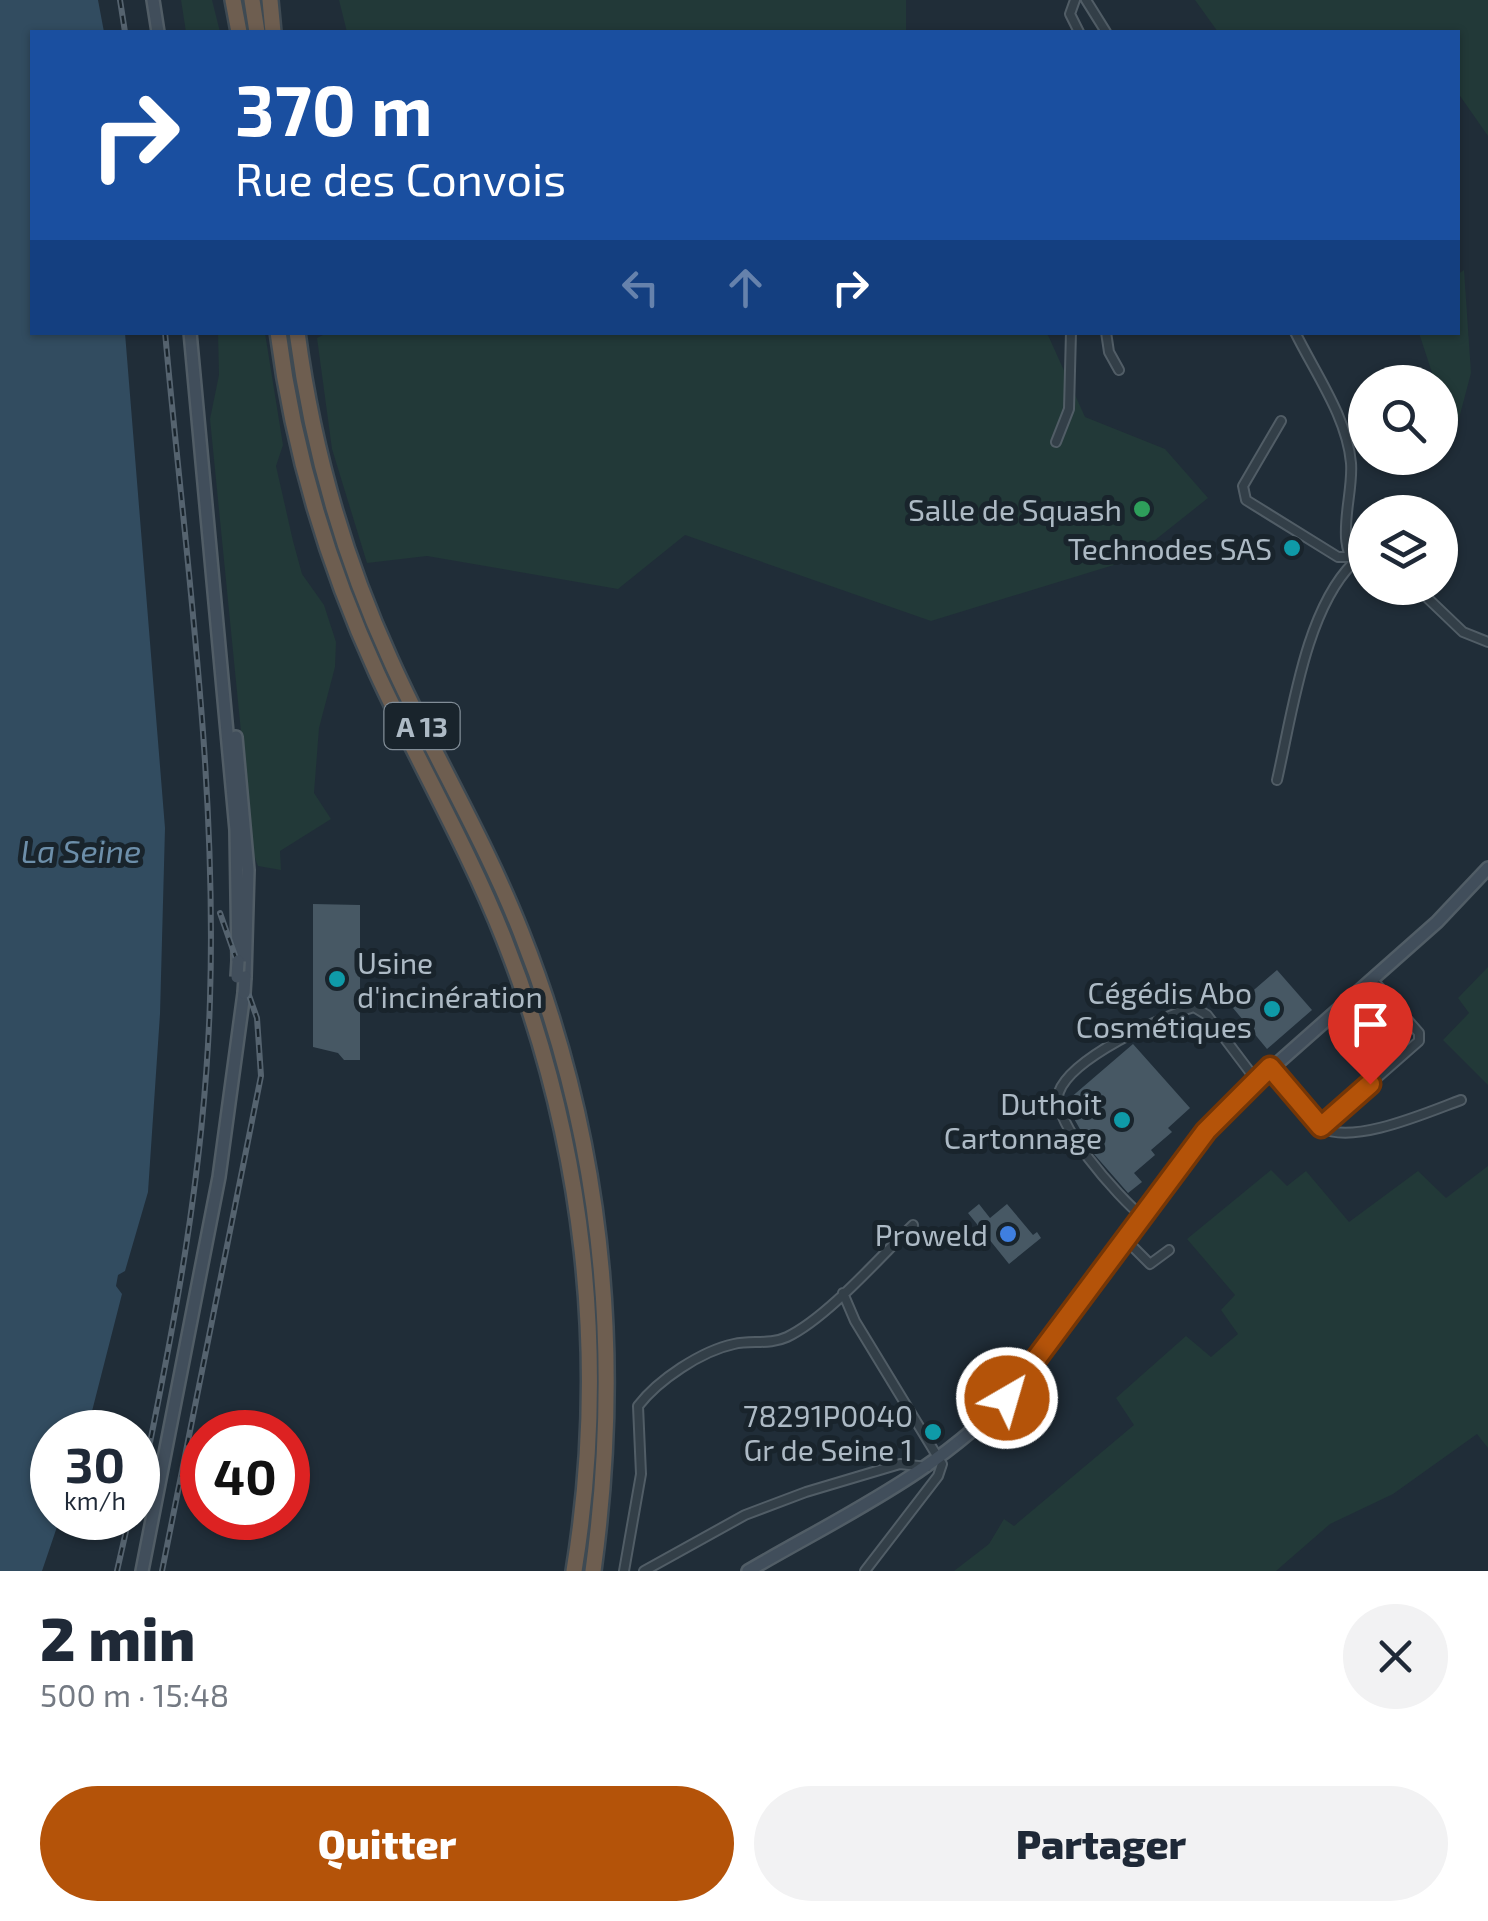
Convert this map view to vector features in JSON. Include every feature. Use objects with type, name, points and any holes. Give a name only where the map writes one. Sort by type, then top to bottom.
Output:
[{"type":"highway","points":[[233,0],[239,30]]},
{"type":"highway","points":[[252,0],[257,30]]},
{"type":"highway","points":[[270,0],[273,30]]},
{"type":"highway","name":"A 13","points":[[278,335],[284,380],[306,471],[345,596],[376,670],[504,938],[560,1112],[584,1249],[590,1364],[586,1478],[574,1571]]},
{"type":"highway","name":"A 13","points":[[298,335],[318,444],[362,594],[520,930],[546,998],[578,1109],[602,1264],[608,1369],[602,1498],[592,1571]]},
{"type":"main road","points":[[153,0],[158,30]]},
{"type":"main road","points":[[142,1571],[219,1177],[244,993],[238,961],[238,844],[190,335]]},
{"type":"main road","points":[[221,645],[242,790],[248,870],[238,1034]]},
{"type":"main road","points":[[748,1571],[926,1467],[987,1419],[1018,1385],[1218,1116],[1437,922],[1488,868]]},
{"type":"street","points":[[1075,0],[1070,14],[1078,30]]},
{"type":"street","points":[[1086,0],[1105,30]]},
{"type":"street","points":[[1056,442],[1068,408],[1071,335]]},
{"type":"street","points":[[1106,335],[1109,352],[1119,370]]},
{"type":"street","points":[[1296,335],[1347,443],[1350,495]]},
{"type":"street","points":[[1281,421],[1242,486],[1246,500],[1338,557],[1348,559]]},
{"type":"street","points":[[1277,780],[1308,653],[1338,579],[1348,564]]},
{"type":"street","points":[[1435,605],[1463,632],[1488,642]]},
{"type":"street","points":[[1321,1127],[1419,1041],[1419,1033],[1372,979]]},
{"type":"street","points":[[1142,1216],[1118,1197],[1059,1113],[1058,1094],[1063,1084],[1115,1043],[1194,1007],[1206,1016],[1256,1080]]},
{"type":"street","points":[[1270,1067],[1321,1127],[1338,1133],[1369,1129],[1460,1100]]},
{"type":"street","points":[[625,1568],[641,1474],[638,1406],[646,1395],[711,1352],[735,1344],[790,1336],[843,1293],[913,1225]]},
{"type":"street","points":[[1126,1240],[1150,1264],[1169,1250]]},
{"type":"street","points":[[843,1293],[942,1464],[938,1476],[864,1571]]},
{"type":"street","points":[[644,1571],[745,1515],[806,1492],[900,1464],[926,1467]]},
{"type":"green space","points":[[181,0],[212,0],[220,30],[186,30]]},
{"type":"green space","points":[[339,0],[906,0],[906,30],[346,30]]},
{"type":"green space","points":[[1195,0],[1488,0],[1488,136],[1460,96],[1460,30],[1217,30]]},
{"type":"green space","points":[[1464,270],[1471,373],[1458,422],[1458,365],[1429,365],[1420,335],[1460,335],[1460,273]]},
{"type":"green space","points":[[218,335],[265,335],[283,445],[276,466],[293,541],[302,574],[324,605],[336,642],[335,667],[319,728],[314,793],[331,819],[280,851],[281,870],[258,866],[253,853],[210,419],[219,375]]},
{"type":"green space","points":[[1048,335],[1085,417],[1165,449],[1208,498],[1130,560],[931,621],[685,535],[618,589],[427,556],[367,563],[332,449],[317,338]]},
{"type":"green space","points":[[1488,967],[1488,1085],[1443,1040],[1469,1013],[1458,998]]},
{"type":"green space","points":[[1488,1166],[1488,1448],[1477,1434],[1393,1494],[1330,1524],[1276,1571],[954,1571],[989,1544],[1004,1519],[1014,1526],[1134,1425],[1116,1398],[1186,1336],[1211,1357],[1238,1334],[1221,1310],[1235,1295],[1187,1239],[1271,1170],[1287,1186],[1306,1171],[1349,1222],[1418,1171],[1446,1198]]},
{"type":"water","name":"La Seine","points":[[0,0],[98,0],[104,30],[30,30],[30,335],[125,335],[165,828],[160,1014],[148,1192],[125,1271],[118,1275],[116,1286],[122,1294],[92,1410],[30,1410],[30,1540],[53,1540],[42,1571],[0,1571]]},
{"type":"building","name":"Usine d'incinération","points":[[313,904],[360,905],[360,1060],[344,1060],[338,1053],[313,1047]]},
{"type":"building","name":"Cégédis Abo Cosmétiques","points":[[1277,970],[1312,1010],[1267,1049],[1233,1008]]},
{"type":"building","name":"Duthoit Cartonnage","points":[[1133,1044],[1190,1108],[1168,1128],[1172,1132],[1151,1150],[1155,1155],[1134,1173],[1142,1182],[1128,1193],[1094,1154],[1068,1108],[1073,1104],[1069,1099]]},
{"type":"building","name":"Proweld","points":[[979,1204],[990,1218],[1007,1204],[1033,1235],[1037,1232],[1041,1238],[1009,1264],[968,1213]]},
{"type":"railway","points":[[120,0],[125,30]]},
{"type":"railway","points":[[156,1410],[175,1314],[202,1126],[211,915],[204,748],[165,335]]},
{"type":"railway","points":[[162,1571],[261,1076],[257,1018],[220,913]]},
{"type":"railway","points":[[117,1571],[124,1540]]},
{"type":"place","name":"Salle de Squash","points":[[1142,509]]},
{"type":"place","name":"Technodes SAS","points":[[1292,548]]},
{"type":"place","name":"Usine d'incinération","points":[[337,979]]},
{"type":"place","name":"Cégédis Abo Cosmétiques","points":[[1272,1009]]},
{"type":"place","name":"Duthoit Cartonnage","points":[[1122,1120]]},
{"type":"place","name":"Proweld","points":[[1008,1234]]},
{"type":"place","name":"78291P0040 Gr de Seine 1","points":[[933,1432]]},
{"type":"route","points":[[1007,1398],[1206,1131],[1270,1067],[1321,1127],[1370,1084]]}]
